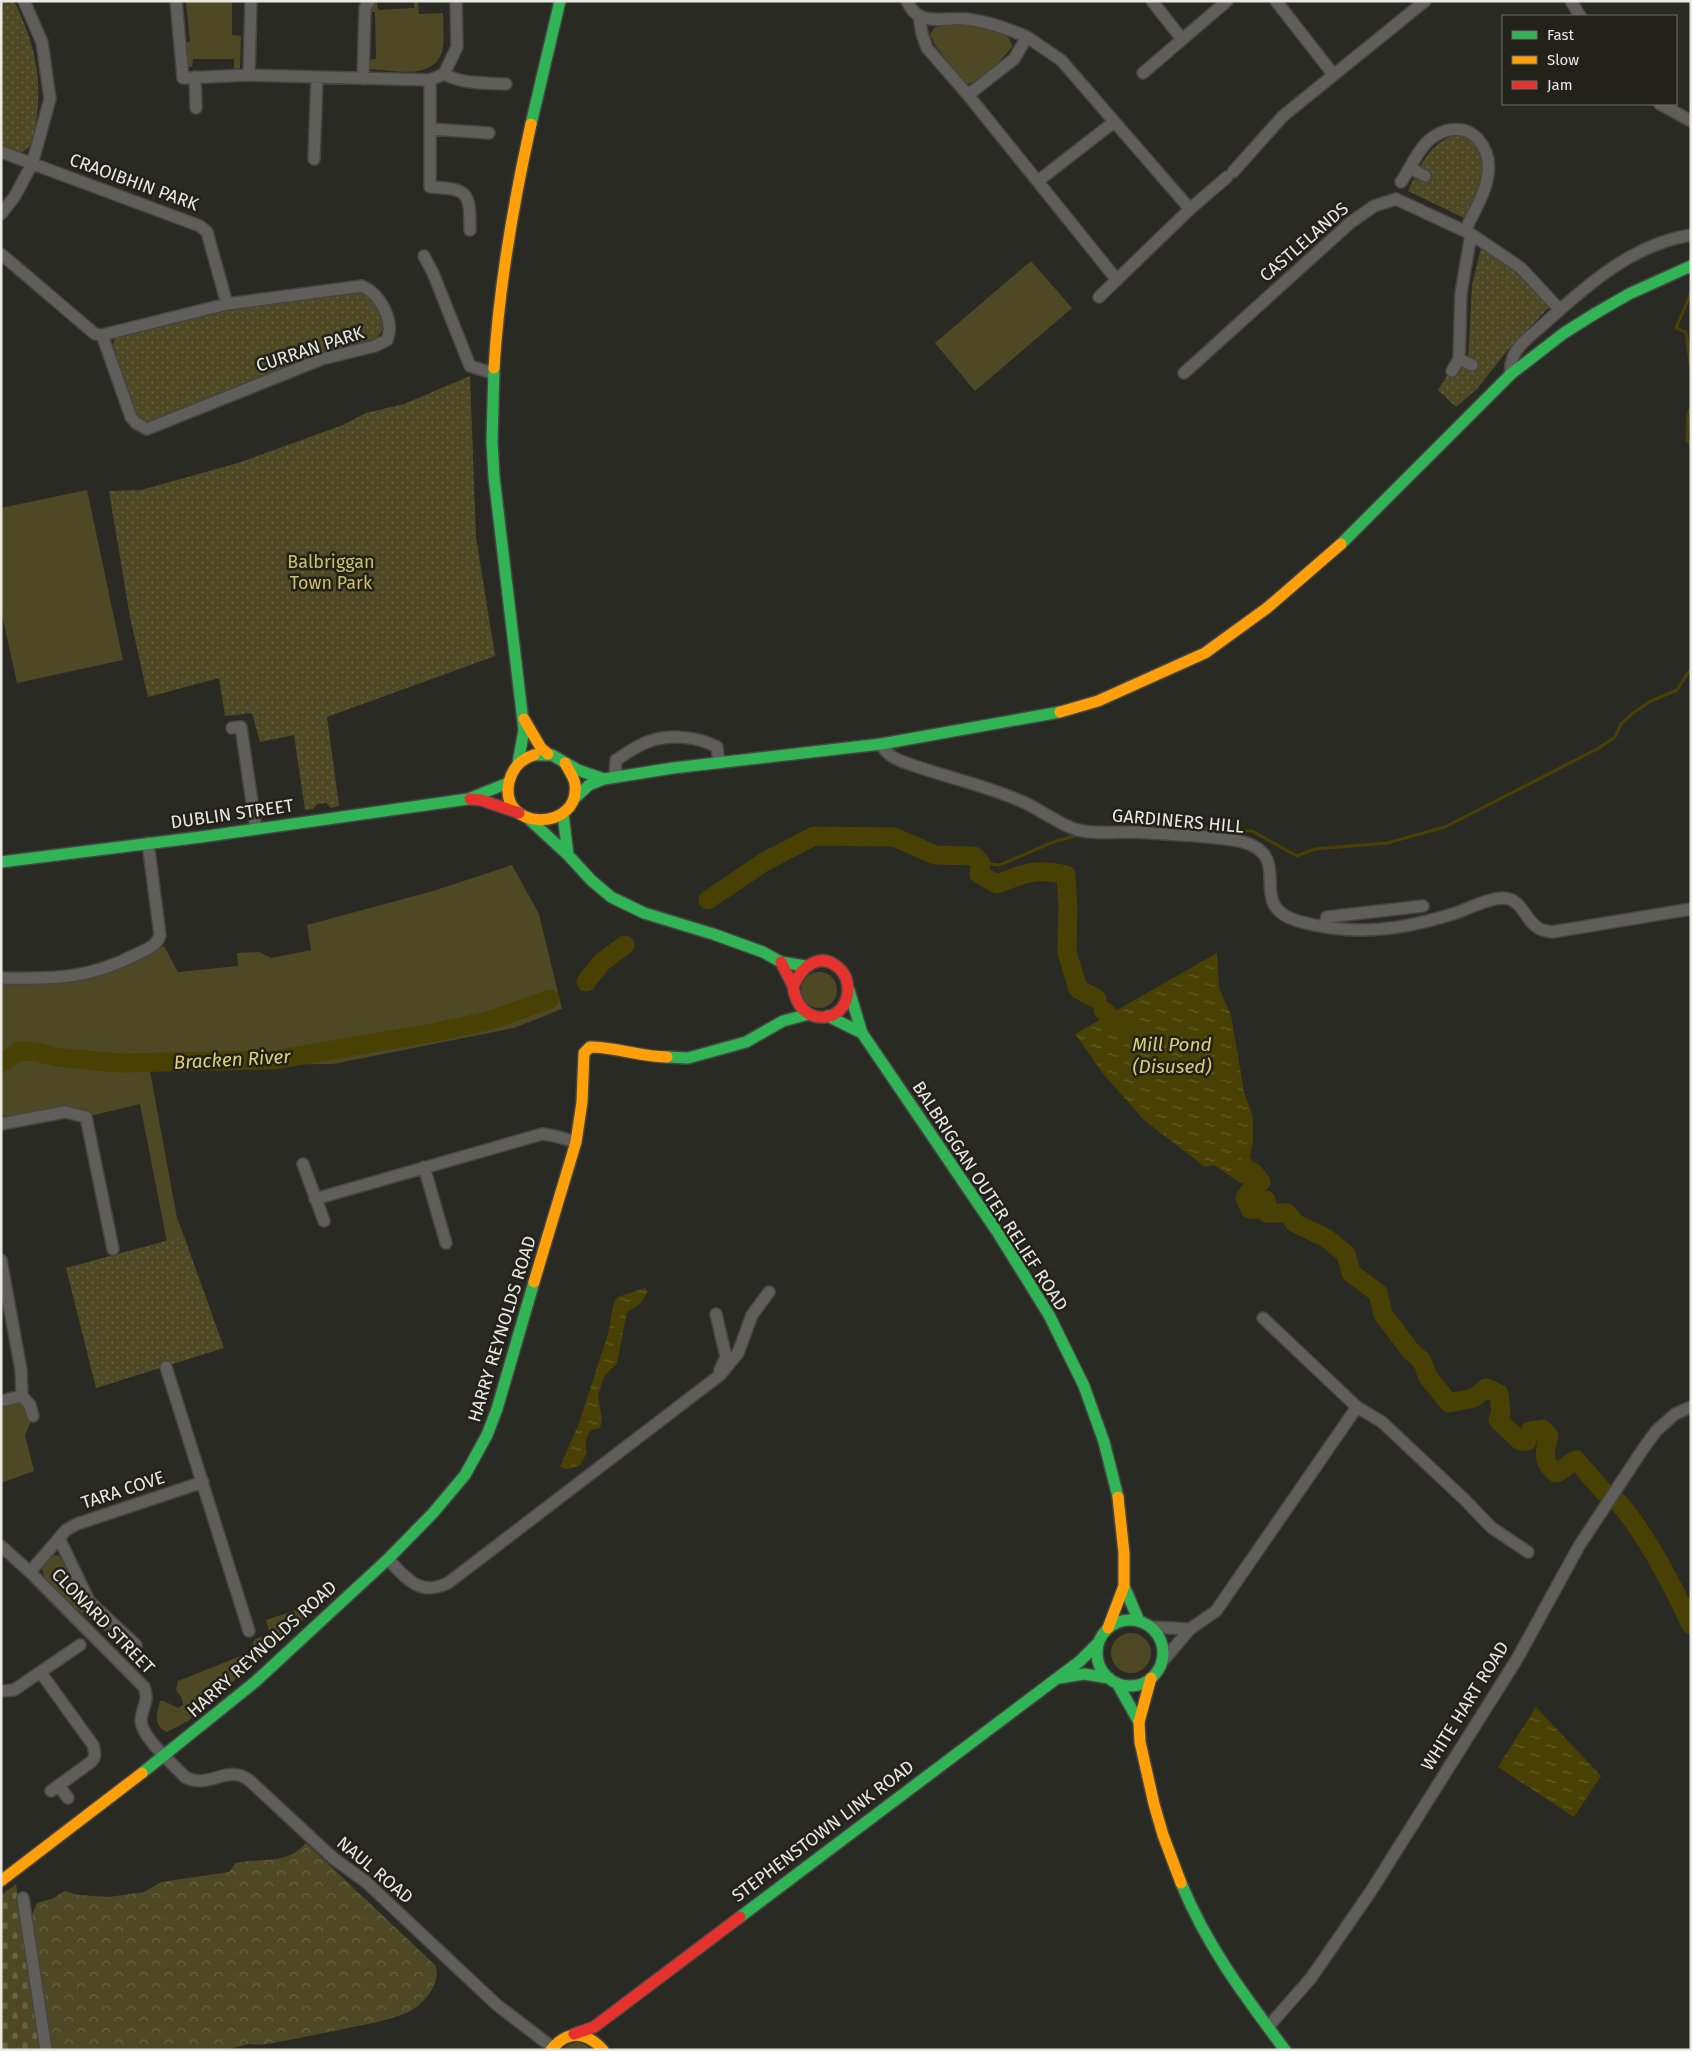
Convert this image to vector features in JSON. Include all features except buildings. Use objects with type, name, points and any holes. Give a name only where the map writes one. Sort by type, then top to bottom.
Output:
[{"type":"street","points":[[1,214],[15,196],[32,164],[50,99],[42,42],[24,1]]},
{"type":"street","points":[[176,1],[183,78],[249,75],[430,80],[444,74],[457,48],[456,1]]},
{"type":"street","points":[[249,75],[251,1]]},
{"type":"street","points":[[363,79],[364,8],[369,1]]},
{"type":"street","points":[[518,763],[524,730],[494,493],[492,373],[502,270],[512,211],[560,1]]},
{"type":"street","points":[[907,1],[910,8],[919,16],[929,19],[965,19],[999,25],[1027,37],[1060,60],[1190,209]]},
{"type":"street","points":[[1152,1],[1182,39]]},
{"type":"street","points":[[1143,73],[1227,1]]},
{"type":"street","points":[[1276,1],[1333,74]]},
{"type":"street","points":[[1099,297],[1190,209],[1230,174],[1283,116],[1425,1]]},
{"type":"street","points":[[1570,1],[1579,15]]},
{"type":"street","points":[[919,16],[922,34],[928,48],[1117,280]]},
{"type":"street","points":[[968,95],[1014,59],[1027,37]]},
{"type":"street","points":[[444,74],[451,78],[470,82],[506,84]]},
{"type":"street","points":[[195,77],[196,108]]},
{"type":"street","points":[[314,159],[317,78]]},
{"type":"street","points":[[430,80],[430,187],[461,190],[466,195],[470,207],[470,230]]},
{"type":"street","points":[[1662,105],[1691,121]]},
{"type":"street","points":[[1038,181],[1114,122]]},
{"type":"street","points":[[430,129],[489,133]]},
{"type":"street","points":[[1401,182],[1426,143],[1442,132],[1456,129],[1469,132],[1485,149],[1488,160],[1488,175],[1468,232],[1461,293],[1459,359],[1452,371]]},
{"type":"street","name":"CRAOIBHIN PARK","points":[[1,152],[200,226],[207,232],[227,304]]},
{"type":"street","points":[[1410,168],[1424,176]]},
{"type":"street","name":"CASTLELANDS","points":[[1184,372],[1350,223],[1374,206],[1396,199],[1468,232],[1521,268],[1559,309]]},
{"type":"street","points":[[1511,374],[1510,364],[1516,348],[1587,285],[1628,258],[1669,239],[1691,235]]},
{"type":"street","points":[[1,254],[95,334],[102,335]]},
{"type":"street","points":[[424,256],[434,273],[470,366],[492,373]]},
{"type":"street","points":[[524,816],[546,821],[563,814],[589,785],[609,778],[881,744],[1065,712],[1132,687],[1205,653],[1267,608],[1341,544],[1511,374],[1564,333],[1596,312],[1666,276],[1691,266]]},
{"type":"street","name":"CURRAN PARK","points":[[362,286],[372,291],[383,307],[390,331],[387,340],[375,346],[322,359],[147,429],[136,423],[132,417],[102,335],[227,304],[362,286]]},
{"type":"street","points":[[1459,359],[1472,365]]},
{"type":"street","points":[[522,715],[541,748],[548,754]]},
{"type":"street","points":[[232,728],[241,726],[256,829]]},
{"type":"street","points":[[609,778],[616,760],[645,742],[661,738],[686,738],[709,743],[717,748],[719,763]]},
{"type":"street","name":"GARDINERS HILL","points":[[881,744],[888,754],[904,762],[994,790],[1022,801],[1079,830],[1233,839],[1255,846],[1268,861],[1271,873],[1269,891],[1272,904],[1281,912],[1296,920],[1324,926],[1351,931],[1380,930],[1454,914],[1504,898],[1514,901],[1537,927],[1552,932],[1691,909]]},
{"type":"street","points":[[609,778],[578,770],[557,757],[548,754],[537,754],[527,757],[518,763],[512,772],[508,783],[510,799],[524,816],[568,855],[590,880],[611,897],[644,913],[713,934],[763,952],[782,962],[805,966]]},
{"type":"street","points":[[565,763],[575,780],[574,800]]},
{"type":"street","name":"DUBLIN STREET","points":[[468,799],[508,783]]},
{"type":"street","name":"DUBLIN STREET","points":[[1,862],[468,799],[481,800],[524,816]]},
{"type":"street","points":[[563,814],[568,855]]},
{"type":"street","points":[[1,978],[49,979],[78,976],[118,964],[155,945],[160,935],[148,843]]},
{"type":"street","points":[[1324,926],[1327,917],[1423,906]]},
{"type":"street","points":[[782,962],[793,991],[801,1009],[809,1014],[818,1017],[836,1013],[843,1006],[849,990],[848,981],[844,973],[830,962],[813,962],[805,966],[795,979],[793,991],[783,1022]]},
{"type":"street","name":"BALBRIGGAN OUTER RELIEF ROAD","points":[[849,990],[862,1033],[998,1233],[1049,1315],[1084,1386],[1104,1442],[1119,1499],[1124,1553],[1124,1586],[1108,1628]]},
{"type":"street","name":"HARRY REYNOLDS ROAD","points":[[1,1881],[166,1756],[255,1682],[388,1559],[454,1490],[465,1475],[487,1435],[507,1380],[576,1142],[582,1102],[584,1054],[590,1047],[606,1047],[656,1057],[688,1058],[746,1042],[783,1022],[809,1014]]},
{"type":"street","name":"BALBRIGGAN OUTER RELIEF ROAD","points":[[828,1016],[862,1033]]},
{"type":"street","points":[[1,1124],[65,1112],[86,1117],[113,1249]]},
{"type":"street","points":[[315,1199],[542,1134],[576,1142]]},
{"type":"street","points":[[302,1164],[324,1221]]},
{"type":"street","points":[[424,1167],[446,1242]]},
{"type":"street","points":[[1,1260],[4,1290],[21,1370],[22,1396],[30,1405],[33,1416]]},
{"type":"street","points":[[388,1559],[409,1581],[418,1586],[438,1588],[448,1583],[718,1376],[738,1354],[752,1315],[769,1292]]},
{"type":"street","points":[[716,1314],[726,1357],[718,1376]]},
{"type":"street","points":[[1264,1318],[1357,1407],[1382,1422],[1466,1500],[1492,1528],[1528,1552]]},
{"type":"street","points":[[166,1367],[248,1631]]},
{"type":"street","points":[[1,1401],[22,1396]]},
{"type":"street","points":[[1113,1680],[1134,1686],[1151,1678],[1190,1629],[1216,1611],[1357,1407]]},
{"type":"street","name":"WHITE HART ROAD","points":[[1268,2027],[1311,1978],[1371,1892],[1517,1659],[1579,1546],[1656,1432],[1675,1414],[1691,1407]]},
{"type":"street","name":"TARA COVE","points":[[30,1572],[66,1530],[77,1524],[203,1482]]},
{"type":"street","points":[[59,1538],[89,1601],[136,1645]]},
{"type":"street","name":"CLONARD STREET","points":[[1,1546],[30,1572],[144,1687],[146,1698],[141,1718],[142,1726],[144,1732],[166,1756]]},
{"type":"street","name":"BALBRIGGAN OUTER RELIEF ROAD","points":[[1124,1586],[1139,1621]]},
{"type":"street","points":[[1140,1722],[1113,1680],[1102,1670],[1098,1661],[1097,1651],[1099,1642],[1108,1628],[1124,1620],[1139,1621],[1151,1627],[1190,1629]]},
{"type":"street","points":[[1151,1627],[1162,1643],[1162,1662]]},
{"type":"street","name":"STEPHENSTOWN LINK ROAD","points":[[552,2048],[558,2041],[574,2034],[589,2031],[1053,1679],[1080,1661],[1099,1642]]},
{"type":"street","points":[[1,1691],[14,1690],[80,1645]]},
{"type":"street","points":[[41,1673],[93,1745],[95,1752],[91,1762],[55,1788],[68,1798]]},
{"type":"street","name":"STEPHENSTOWN LINK ROAD","points":[[1053,1679],[1084,1674],[1113,1680]]},
{"type":"street","points":[[1151,1678],[1140,1722],[1141,1743],[1152,1803],[1179,1877],[1203,1927],[1250,2006],[1285,2050]]},
{"type":"street","name":"NAUL ROAD","points":[[166,1756],[185,1777],[192,1781],[200,1782],[234,1774],[249,1780],[333,1858],[366,1882],[497,2005],[552,2048]]},
{"type":"street","points":[[24,1898],[46,2050]]},
{"type":"street","name":"STEPHENSTOWN LINK ROAD","points":[[603,2049],[602,2039],[615,2011]]},
{"type":"street","points":[[574,2034],[591,2037],[603,2049]]},
{"type":"green space","points":[[1,1],[14,1],[32,45],[37,74],[38,105],[34,137],[31,144],[19,154],[1,146]]},
{"type":"green space","points":[[179,1],[232,1],[232,35],[241,36],[240,68],[234,69],[234,59],[193,59],[192,67],[187,67],[182,42],[190,42],[186,2]]},
{"type":"green space","points":[[377,1],[378,10],[414,8],[414,1],[418,1],[419,14],[443,13],[443,48],[437,61],[430,67],[411,72],[369,69],[367,60],[376,59],[375,12],[368,12],[372,3]]},
{"type":"green space","points":[[945,24],[985,27],[995,30],[1010,39],[1012,47],[984,76],[965,84],[935,45],[930,35],[934,28]]},
{"type":"green space","points":[[1457,134],[1468,134],[1481,148],[1486,172],[1464,218],[1408,191],[1426,156],[1439,143]]},
{"type":"green space","points":[[1481,248],[1519,270],[1552,304],[1507,351],[1477,389],[1456,407],[1438,390],[1447,376],[1468,365],[1472,285]]},
{"type":"green space","points":[[1031,261],[1072,308],[975,391],[935,343]]},
{"type":"green space","points":[[351,290],[366,293],[375,305],[381,318],[381,331],[371,342],[161,419],[148,422],[136,415],[113,346],[115,338],[233,308]]},
{"type":"green space","name":"Balbriggan Town Park","points":[[470,376],[476,537],[495,656],[327,717],[339,806],[331,808],[326,803],[317,804],[313,809],[305,810],[294,735],[260,742],[252,713],[225,716],[219,678],[148,697],[130,617],[109,491],[141,490],[238,463],[343,425],[366,413],[404,404]]},
{"type":"green space","points":[[87,490],[123,660],[17,683],[1,610],[1,508]]},
{"type":"green space","points":[[512,865],[539,914],[562,1009],[514,1028],[333,1064],[149,1066],[177,1218],[184,1236],[167,1242],[140,1104],[86,1117],[80,1115],[1,1124],[1,982],[41,982],[95,978],[164,946],[178,972],[238,966],[237,953],[259,952],[271,958],[311,950],[307,925],[433,891]]},
{"type":"green space","points":[[819,972],[826,973],[832,977],[836,983],[836,997],[832,1003],[826,1007],[819,1008],[812,1007],[806,1003],[802,997],[801,990],[802,983],[806,977],[812,973]]},
{"type":"green space","points":[[184,1236],[224,1348],[96,1388],[66,1268]]},
{"type":"green space","points":[[22,1396],[33,1416],[25,1435],[34,1471],[1,1483],[1,1401]]},
{"type":"green space","points":[[57,1555],[62,1558],[80,1596],[90,1609],[120,1635],[117,1641],[68,1601],[45,1577],[42,1570],[43,1562],[51,1556]]},
{"type":"green space","points":[[309,1606],[313,1611],[188,1721],[167,1732],[159,1726],[157,1719],[160,1701],[178,1708],[183,1705],[182,1698],[176,1690],[178,1681],[248,1653],[255,1639],[270,1634],[266,1620]]},
{"type":"green space","points":[[1135,1633],[1142,1636],[1148,1642],[1151,1653],[1150,1661],[1142,1670],[1135,1673],[1127,1673],[1120,1670],[1112,1661],[1111,1649],[1114,1642],[1123,1634]]},
{"type":"green space","points":[[306,1843],[435,1965],[437,1972],[434,1987],[418,2006],[398,2016],[373,2023],[280,2042],[260,2045],[249,2044],[225,2050],[51,2050],[31,1917],[37,1903],[54,1898],[64,1891],[79,1895],[109,1897],[144,1892],[161,1882],[229,1872],[236,1863],[282,1858],[291,1855]]},
{"type":"green space","points":[[16,1884],[43,2050],[1,2050],[1,1895]]},
{"type":"green space","points":[[577,2042],[584,2044],[592,2050],[561,2050],[570,2044]]},
{"type":"water","name":"Mill Pond (Disused)","points":[[1217,953],[1219,988],[1231,1015],[1244,1092],[1253,1117],[1253,1141],[1250,1156],[1261,1182],[1240,1183],[1214,1165],[1205,1167],[1144,1120],[1104,1075],[1075,1034]]},
{"type":"water","points":[[645,1288],[648,1292],[640,1304],[627,1312],[617,1363],[604,1377],[598,1395],[602,1420],[600,1428],[591,1430],[589,1433],[586,1444],[587,1453],[580,1465],[568,1469],[560,1467],[579,1423],[608,1334],[614,1302],[618,1297]]},
{"type":"water","points":[[1536,1707],[1601,1776],[1574,1817],[1498,1767]]},
{"type":"waterway","points":[[1691,293],[1676,328],[1686,332],[1691,372]]},
{"type":"waterway","points":[[1691,408],[1688,414],[1687,440],[1691,445]]},
{"type":"waterway","points":[[1135,827],[1177,826],[1252,831],[1297,856],[1315,849],[1387,843],[1445,827],[1599,748],[1615,737],[1621,724],[1633,713],[1651,701],[1677,690],[1691,668]]},
{"type":"waterway","points":[[1098,827],[1119,827]]},
{"type":"waterway","points":[[981,863],[1000,865],[1053,842],[1075,836],[1078,833]]},
{"type":"waterway","name":"Bracken River","points":[[708,900],[764,862],[814,836],[894,837],[935,855],[974,856],[981,863],[979,874],[997,884],[1015,877],[1038,872],[1066,875],[1068,908],[1067,952],[1078,989],[1097,999]]},
{"type":"waterway","name":"Bracken River","points":[[586,982],[602,962],[625,945]]},
{"type":"waterway","name":"Bracken River","points":[[1,1063],[20,1051],[37,1052],[56,1057],[119,1063],[274,1060],[488,1021],[550,999]]},
{"type":"waterway","name":"Bracken River","points":[[1103,1010],[1126,1031]]},
{"type":"waterway","name":"Bracken River","points":[[1241,1169],[1253,1172],[1261,1182],[1251,1189],[1245,1198],[1250,1209],[1260,1209],[1266,1200],[1267,1213],[1287,1213],[1295,1223],[1326,1238],[1346,1254],[1351,1273],[1378,1293],[1383,1314],[1410,1350],[1422,1361],[1428,1377],[1449,1403],[1474,1398],[1486,1388],[1499,1394],[1501,1413],[1498,1420],[1520,1441],[1527,1441],[1530,1431],[1542,1429],[1549,1436],[1545,1456],[1551,1469],[1556,1473],[1559,1472],[1576,1460],[1604,1492]]},
{"type":"waterway","name":"Bracken River","points":[[1619,1503],[1630,1516],[1659,1561],[1691,1625]]},
{"type":"traffic: fast","points":[[531,124],[560,1]]},
{"type":"traffic: fast","points":[[1341,544],[1511,374],[1564,333],[1596,313],[1629,294],[1691,266]]},
{"type":"traffic: fast","points":[[494,368],[492,441],[494,477],[524,730],[518,763]]},
{"type":"traffic: fast","points":[[574,799],[589,785],[604,779],[673,768],[881,744],[1060,712]]},
{"type":"traffic: fast","points":[[534,755],[552,755],[578,770],[604,779]]},
{"type":"traffic: fast","points":[[1,862],[201,837],[468,799],[508,783]]},
{"type":"traffic: fast","points":[[563,814],[568,855]]},
{"type":"traffic: fast","points":[[529,819],[611,897],[644,913],[713,934],[763,952],[781,962],[805,966]]},
{"type":"traffic: fast","points":[[849,990],[862,1033],[998,1233],[1049,1315],[1084,1386],[1104,1442],[1118,1497]]},
{"type":"traffic: fast","points":[[667,1057],[688,1058],[746,1042],[783,1021],[809,1014]]},
{"type":"traffic: fast","points":[[828,1016],[862,1033]]},
{"type":"traffic: fast","points":[[142,1773],[255,1682],[388,1559],[433,1513],[465,1475],[487,1435],[497,1409],[534,1282]]},
{"type":"traffic: fast","points":[[1124,1586],[1139,1621]]},
{"type":"traffic: fast","points":[[1130,1620],[1143,1623],[1153,1630],[1160,1640],[1163,1653],[1160,1666],[1153,1676],[1143,1683],[1130,1686],[1117,1683],[1107,1676],[1100,1666],[1097,1653],[1100,1640],[1107,1630],[1117,1623],[1130,1620]]},
{"type":"traffic: fast","points":[[740,1917],[1080,1661],[1099,1642]]},
{"type":"traffic: fast","points":[[1059,1678],[1084,1674],[1109,1678]]},
{"type":"traffic: fast","points":[[1117,1683],[1139,1722]]},
{"type":"traffic: fast","points":[[1181,1883],[1215,1950],[1241,1990],[1285,2050]]},
{"type":"traffic: slow","points":[[494,368],[499,306],[508,245],[531,124]]},
{"type":"traffic: slow","points":[[1060,712],[1098,701],[1205,653],[1267,608],[1341,544]]},
{"type":"traffic: slow","points":[[524,719],[541,748],[548,754]]},
{"type":"traffic: slow","points":[[534,755],[518,765],[512,773],[509,782],[509,798],[516,810],[527,817],[540,820],[554,818],[566,811],[573,800],[575,784],[565,763]]},
{"type":"traffic: slow","points":[[534,1282],[576,1142],[582,1102],[584,1053],[590,1047],[600,1047],[667,1057]]},
{"type":"traffic: slow","points":[[1108,1628],[1124,1586],[1124,1553],[1118,1497]]},
{"type":"traffic: slow","points":[[1151,1678],[1139,1722],[1140,1742],[1163,1835],[1181,1883]]},
{"type":"traffic: slow","points":[[1,1881],[142,1773]]},
{"type":"traffic: slow","points":[[551,2050],[563,2039],[577,2035],[590,2039],[603,2050]]},
{"type":"traffic: jam","points":[[470,799],[481,800],[519,813]]},
{"type":"traffic: jam","points":[[781,962],[793,986],[797,1000],[804,1010],[812,1015],[822,1017],[831,1015],[840,1010],[846,1002],[848,984],[842,971],[833,963],[825,961],[812,963],[801,973],[796,980],[793,987]]},
{"type":"traffic: jam","points":[[574,2034],[594,2027],[740,1917]]}]
